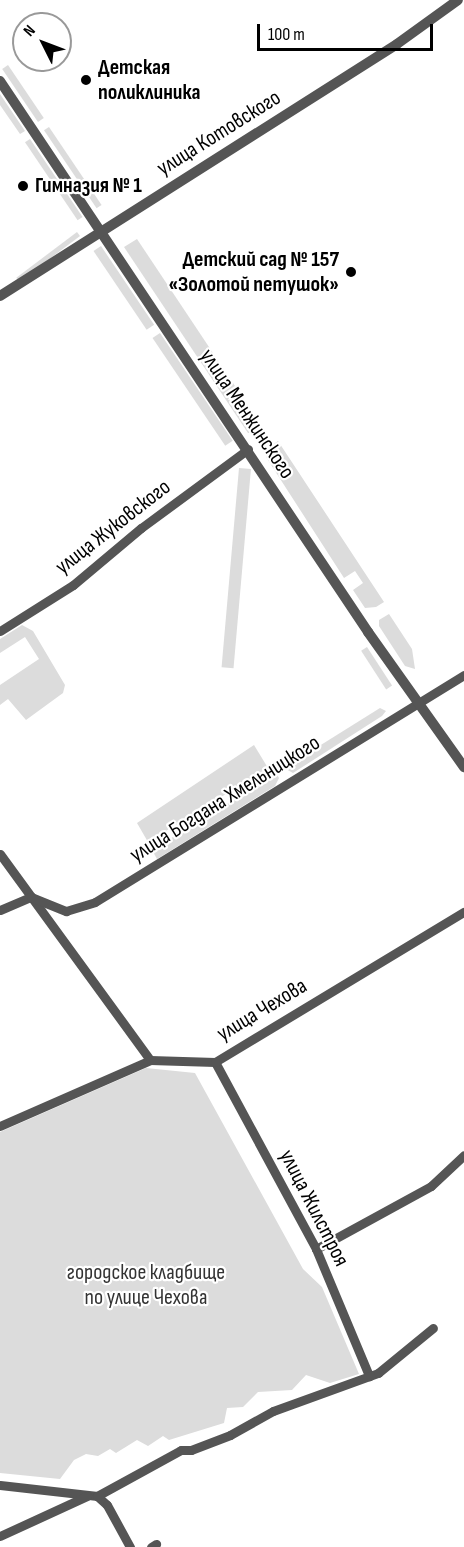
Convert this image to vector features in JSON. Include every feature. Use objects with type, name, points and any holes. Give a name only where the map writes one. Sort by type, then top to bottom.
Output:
[{"type":"street","name":"улица Котовского","points":[[0,296],[397,44],[458,0]]},
{"type":"street","name":"улица Менжинского","points":[[0,81],[418,703],[464,767]]},
{"type":"street","name":"улица Жуковского","points":[[0,631],[73,585],[141,528],[248,449]]},
{"type":"street","name":"улица Богдана Хмельницкого","points":[[31,897],[66,911],[95,902],[464,675]]},
{"type":"street","points":[[0,854],[150,1059]]},
{"type":"street","points":[[0,910],[31,897]]},
{"type":"street","name":"улица Чехова","points":[[0,1126],[150,1059],[214,1062],[464,912]]},
{"type":"street","name":"улица Жилстроя","points":[[214,1062],[316,1249],[369,1376]]},
{"type":"street","points":[[316,1249],[430,1186],[464,1155]]},
{"type":"street","points":[[0,1536],[92,1496],[181,1449],[191,1450],[230,1435],[273,1411],[369,1376],[433,1328]]},
{"type":"street","points":[[0,1485],[92,1496],[107,1505],[130,1547]]},
{"type":"green space","points":[[8,65],[44,118],[38,122],[2,69]]},
{"type":"green space","points":[[0,94],[25,131],[20,134],[0,105]]},
{"type":"green space","points":[[49,127],[102,205],[97,208],[44,130]]},
{"type":"green space","points":[[30,139],[83,217],[78,220],[25,142]]},
{"type":"green space","points":[[77,232],[80,236],[19,282],[16,278]]},
{"type":"green space","points":[[137,239],[261,425],[256,433],[248,433],[124,247]]},
{"type":"green space","points":[[101,246],[154,325],[147,330],[94,251]]},
{"type":"green space","points":[[160,333],[233,441],[225,446],[153,338]]},
{"type":"green space","points":[[278,441],[384,602],[376,607],[365,608],[353,590],[363,583],[355,571],[344,578],[266,457],[268,448]]},
{"type":"green space","points":[[239,468],[251,469],[234,668],[222,667]]},
{"type":"green space","points":[[389,614],[412,649],[415,669],[405,666],[379,626],[379,620]]},
{"type":"green space","points":[[22,625],[33,631],[65,685],[63,693],[26,720],[8,699],[0,705],[0,685],[39,659],[25,637],[0,653],[0,639]]},
{"type":"green space","points":[[367,647],[392,686],[386,689],[361,651]]},
{"type":"green space","points":[[380,708],[386,711],[382,716],[293,773],[284,768]]},
{"type":"green space","points":[[254,745],[268,768],[148,842],[137,823]]},
{"type":"green space","points":[[276,773],[279,778],[275,786],[157,859],[152,850]]},
{"type":"green space","name":"городское кладбище по улице Чехова","points":[[146,1068],[195,1073],[303,1269],[322,1287],[359,1374],[330,1383],[306,1375],[292,1390],[258,1392],[243,1407],[227,1408],[224,1423],[169,1440],[163,1436],[148,1446],[137,1440],[116,1453],[110,1449],[98,1456],[86,1454],[74,1460],[60,1479],[0,1473],[0,1132]]},
{"type":"place","name":"Детская поликлиника","points":[[86,80]]},
{"type":"place","name":"Гимназия № 1","points":[[23,186]]},
{"type":"place","name":"Детский сад № 157 «Золотой петушок»","points":[[351,272]]}]
